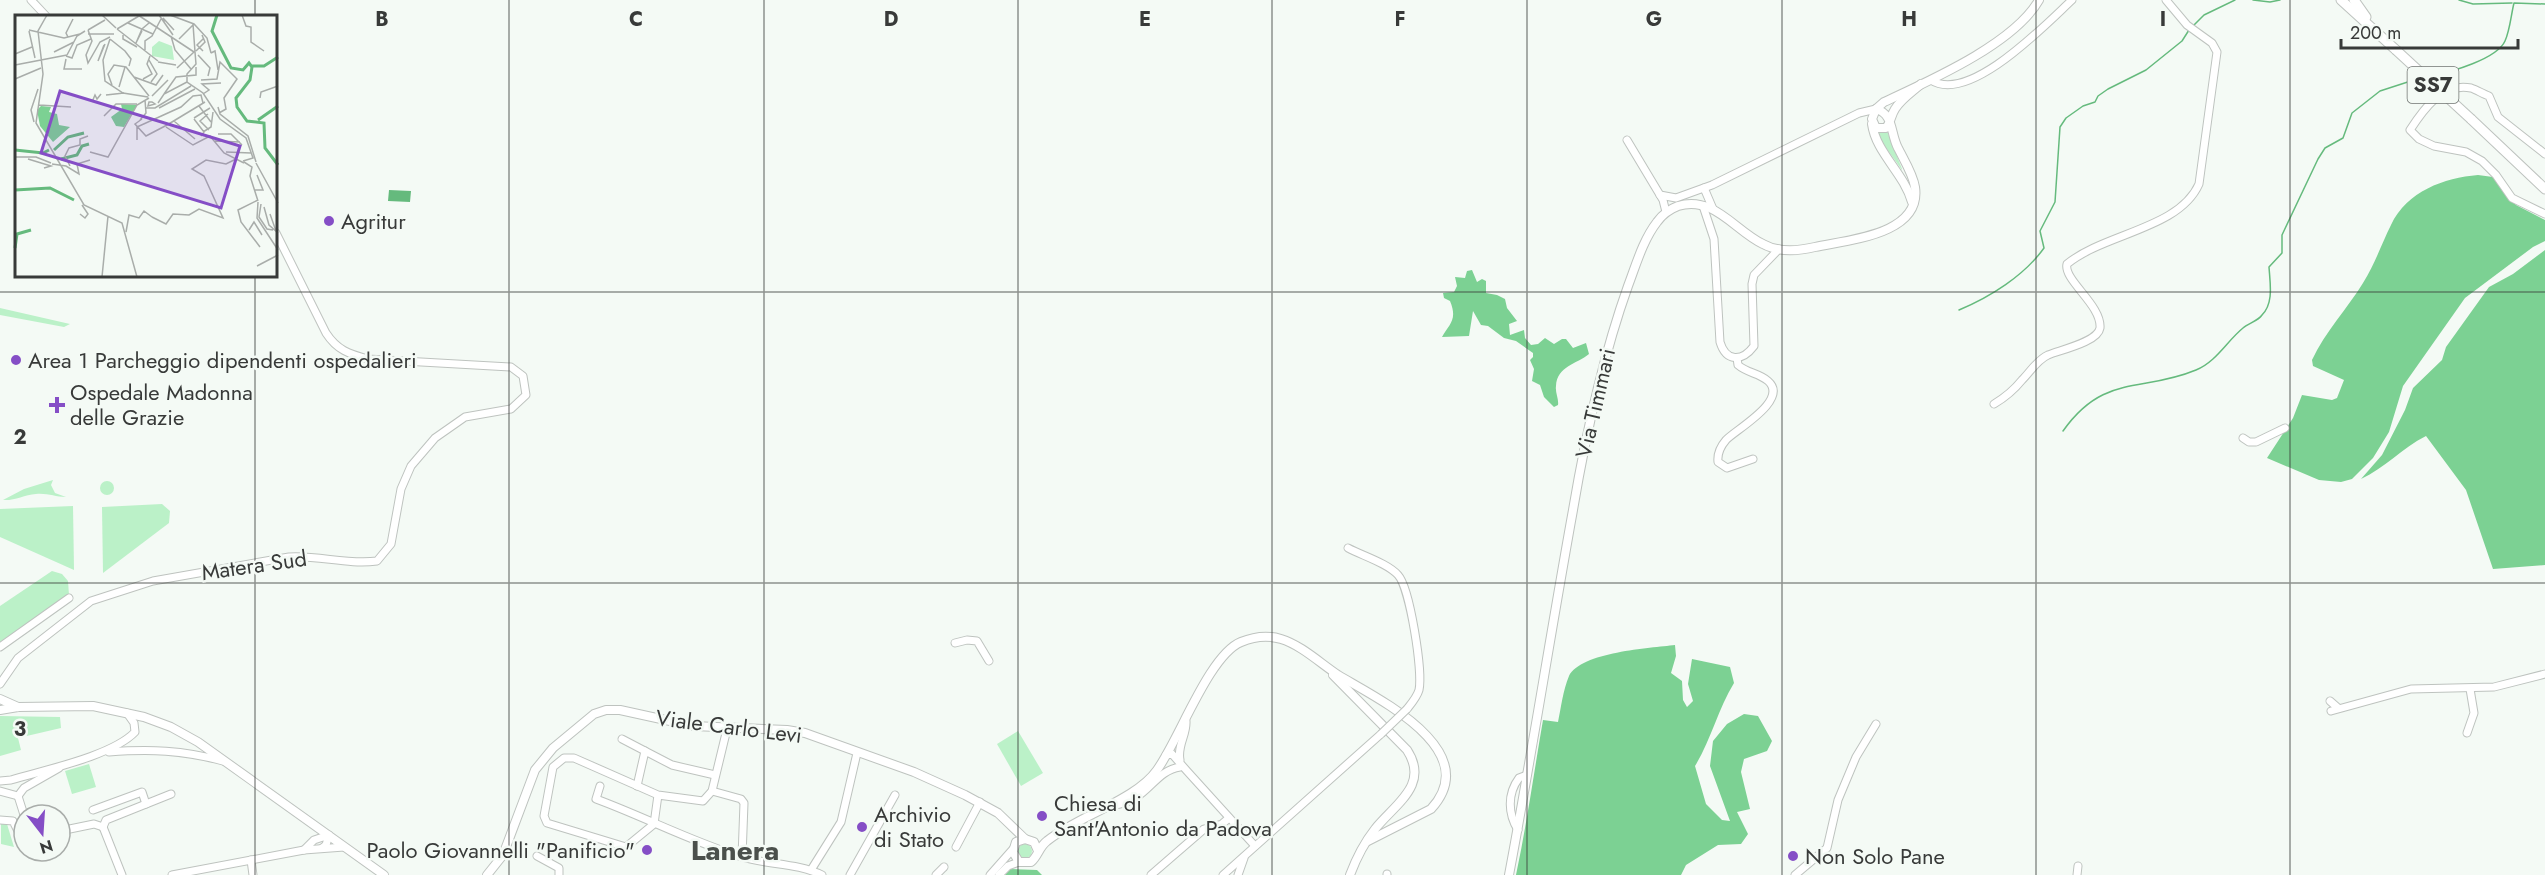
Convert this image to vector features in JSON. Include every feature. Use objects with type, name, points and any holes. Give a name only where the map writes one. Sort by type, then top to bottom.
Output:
[{"type":"highway","name":"SS7","points":[[2341,0],[2545,189]]},
{"type":"highway","points":[[2354,0],[2361,12],[2396,50]]},
{"type":"main road","points":[[1912,205],[1908,189],[1878,143],[1872,121],[1876,109],[1884,102],[1970,59],[2015,27],[2038,0]]},
{"type":"main road","points":[[1872,121],[1881,130],[1888,126],[1902,100],[1921,84]]},
{"type":"main road","points":[[1666,212],[1685,204],[1713,209],[1762,244],[1779,249],[1802,250],[1885,231],[1898,225],[1912,205],[1915,187],[1909,168],[1896,144],[1890,121],[1884,112],[1876,109]]},
{"type":"main road","name":"Via Timmari","points":[[1509,875],[1589,417],[1614,326],[1637,261],[1657,222],[1666,212]]},
{"type":"main road","points":[[1013,847],[1028,839],[1039,838],[1072,819],[1090,813],[1139,788],[1157,770],[1222,657],[1240,642],[1255,638],[1280,639],[1292,644],[1412,722],[1431,739],[1443,759],[1444,783],[1438,802],[1431,809],[1368,841]]},
{"type":"main road","points":[[1322,664],[1397,738],[1412,758],[1415,775],[1409,793],[1374,830],[1358,856],[1350,875]]},
{"type":"main road","points":[[0,699],[18,707]]},
{"type":"main road","points":[[0,710],[18,707],[93,706],[127,713],[171,727],[226,761],[384,875]]},
{"type":"main road","name":"Viale Carlo Levi","points":[[487,875],[503,855],[538,764],[568,734],[594,714],[606,710],[620,710],[674,723],[727,729],[787,730],[805,733],[914,772],[980,802],[998,813],[1028,839]]},
{"type":"main road","points":[[1007,822],[1013,855],[1019,862],[1025,864],[1031,862],[1047,841],[1090,813]]},
{"type":"main road","points":[[1028,839],[1038,851]]},
{"type":"street","points":[[31,0],[45,15]]},
{"type":"street","points":[[1931,80],[1940,84],[1948,84],[1984,74],[2013,53],[2072,0]]},
{"type":"street","points":[[1994,405],[2020,383],[2041,358],[2089,339],[2098,333],[2100,328],[2098,319],[2082,290],[2067,273],[2067,264],[2094,246],[2175,213],[2196,190],[2217,52],[2212,43],[2187,25],[2166,0]]},
{"type":"street","points":[[2545,154],[2498,117],[2489,96],[2469,88],[2451,90],[2427,103],[2410,130],[2419,140],[2434,146],[2466,152],[2482,161],[2496,175],[2511,198],[2545,213]]},
{"type":"street","points":[[1660,195],[1676,198],[1704,188],[1859,113],[1876,109]]},
{"type":"street","points":[[1859,113],[1872,121]]},
{"type":"street","points":[[1627,140],[1660,195],[1666,212]]},
{"type":"street","points":[[1704,188],[1713,209]]},
{"type":"street","points":[[1702,206],[1714,239],[1720,342],[1726,354],[1736,359],[1743,357],[1754,346],[1752,284],[1754,275],[1779,249]]},
{"type":"street","name":"Matera Sud","points":[[3,675],[18,658],[81,608],[103,596],[153,581],[289,557],[312,556],[352,563],[377,561],[392,544],[401,489],[411,466],[435,438],[465,417],[512,409],[526,395],[523,376],[511,367],[368,359],[349,354],[335,346],[326,333],[278,237]]},
{"type":"street","points":[[1736,359],[1738,365],[1745,370],[1767,380],[1772,391],[1763,411],[1725,442],[1719,452],[1718,462],[1727,468],[1753,459]]},
{"type":"street","points":[[2244,438],[2249,442],[2256,442],[2285,428]]},
{"type":"street","points":[[1223,875],[1382,734],[1407,709],[1419,690],[1414,624],[1402,582],[1396,573],[1348,548]]},
{"type":"street","points":[[0,647],[69,598]]},
{"type":"street","points":[[955,643],[968,640],[977,642],[989,661]]},
{"type":"street","points":[[2330,702],[2334,710],[2411,689],[2470,689],[2516,684],[2545,674]]},
{"type":"street","points":[[0,684],[3,675]]},
{"type":"street","points":[[2467,733],[2474,713],[2470,689]]},
{"type":"street","points":[[0,781],[103,752],[126,741],[135,732],[134,723],[127,713]]},
{"type":"street","points":[[1183,767],[1179,750],[1186,730],[1186,721]]},
{"type":"street","points":[[1795,875],[1827,848],[1838,800],[1856,757],[1876,724]]},
{"type":"street","points":[[658,795],[654,824],[626,847],[547,823],[544,808],[553,768],[564,758],[574,758],[658,795],[703,801],[712,790],[727,729]]},
{"type":"street","points":[[621,739],[672,765],[715,775]]},
{"type":"street","points":[[103,752],[151,749],[188,752],[226,761]]},
{"type":"street","points":[[637,786],[645,751]]},
{"type":"street","points":[[811,870],[841,822],[857,753]]},
{"type":"street","points":[[1166,755],[1172,754],[1256,846]]},
{"type":"street","points":[[18,796],[24,788],[66,763]]},
{"type":"street","points":[[1107,805],[1117,805],[1137,798],[1167,770],[1183,767]]},
{"type":"street","points":[[600,786],[597,799],[654,824],[742,857],[811,870],[822,875]]},
{"type":"street","points":[[712,790],[741,799],[744,803],[742,857]]},
{"type":"street","points":[[0,791],[18,796]]},
{"type":"street","points":[[93,810],[142,792],[147,804]]},
{"type":"street","points":[[122,875],[103,827],[106,819],[171,794]]},
{"type":"street","points":[[850,875],[895,795]]},
{"type":"street","points":[[18,796],[20,803]]},
{"type":"street","points":[[956,846],[980,802]]},
{"type":"street","points":[[1151,875],[1204,829],[1222,824],[1229,818]]},
{"type":"street","points":[[313,822],[314,840]]},
{"type":"street","points":[[72,829],[94,824],[103,827]]},
{"type":"street","points":[[304,850],[314,840],[329,835]]},
{"type":"street","points":[[322,848],[326,845],[329,835]]},
{"type":"street","points":[[1239,875],[1246,855],[1245,836]]},
{"type":"street","points":[[172,875],[304,850],[347,847]]},
{"type":"street","points":[[990,875],[1013,847]]},
{"type":"street","points":[[537,856],[559,868],[559,875]]},
{"type":"street","points":[[250,860],[253,875]]},
{"type":"street","points":[[999,875],[1008,866],[1019,862]]},
{"type":"street","points":[[2077,875],[2078,866]]},
{"type":"street","points":[[936,875],[944,867]]},
{"type":"shaded area","points":[[1887,131],[1902,169],[1902,170],[1876,134]]},
{"type":"shaded area","points":[[2478,175],[2493,177],[2516,205],[2545,220],[2545,241],[2533,247],[2465,298],[2403,386],[2389,432],[2373,458],[2352,479],[2341,482],[2319,480],[2267,458],[2293,418],[2302,395],[2332,400],[2337,398],[2344,380],[2313,366],[2312,360],[2367,276],[2398,213],[2407,203],[2428,188],[2452,179]]},
{"type":"shaded area","points":[[389,190],[411,191],[410,202],[388,201]]},
{"type":"shaded area","points":[[2545,250],[2545,565],[2493,569],[2466,490],[2426,436],[2361,479],[2382,455],[2405,410],[2413,388],[2442,360],[2446,347],[2489,287],[2513,274]]},
{"type":"shaded area","points":[[1472,270],[1477,282],[1482,279],[1486,281],[1486,293],[1505,299],[1507,308],[1517,321],[1509,324],[1510,335],[1524,330],[1525,338],[1531,345],[1538,344],[1545,338],[1554,344],[1566,339],[1573,348],[1586,343],[1589,354],[1568,366],[1557,379],[1558,405],[1554,407],[1544,397],[1540,385],[1532,381],[1534,369],[1530,360],[1533,353],[1516,341],[1504,338],[1488,326],[1481,325],[1473,311],[1469,336],[1442,337],[1453,317],[1450,301],[1444,298],[1443,293],[1454,292],[1457,286],[1455,277],[1465,278],[1467,271]]},
{"type":"shaded area","points":[[0,308],[70,324],[64,327],[0,315]]},
{"type":"shaded area","points":[[53,480],[51,485],[55,493],[66,497],[36,494],[3,500],[24,489]]},
{"type":"shaded area","points":[[104,481],[110,481],[114,488],[110,495],[104,495],[100,491],[100,485]]},
{"type":"shaded area","points":[[162,504],[170,511],[169,523],[103,573],[102,507]]},
{"type":"shaded area","points":[[73,506],[74,570],[0,537],[0,509]]},
{"type":"shaded area","points":[[52,571],[62,574],[68,581],[69,595],[0,642],[0,606]]},
{"type":"shaded area","points":[[1675,645],[1676,656],[1671,673],[1682,681],[1683,700],[1687,707],[1693,701],[1688,684],[1692,659],[1730,667],[1734,683],[1695,766],[1706,804],[1722,820],[1730,821],[1710,766],[1713,741],[1727,724],[1744,714],[1758,716],[1772,741],[1767,751],[1744,759],[1741,772],[1750,809],[1737,812],[1748,834],[1741,844],[1718,845],[1686,865],[1681,875],[1516,875],[1543,720],[1558,722],[1569,676],[1587,661],[1601,656]]},
{"type":"shaded area","points":[[0,716],[60,717],[61,728],[18,738],[21,750],[0,756]]},
{"type":"shaded area","points":[[1018,731],[1043,773],[1021,786],[997,744]]},
{"type":"shaded area","points":[[89,764],[96,787],[72,794],[65,771]]},
{"type":"shaded area","points":[[1,824],[7,824],[12,847],[1,844]]},
{"type":"shaded area","points":[[1025,844],[1030,846],[1032,851],[1030,856],[1025,858],[1020,856],[1018,851],[1020,846]]},
{"type":"shaded area","points":[[1010,869],[1037,870],[1042,875],[1005,875]]},
{"type":"waterway","points":[[2192,27],[2204,15],[2235,0]]},
{"type":"waterway","points":[[2253,0],[2270,2],[2280,0]]},
{"type":"waterway","points":[[2459,0],[2473,4],[2512,3]]},
{"type":"waterway","points":[[2431,76],[2472,64],[2500,48],[2507,37],[2514,3],[2545,4]]},
{"type":"waterway","points":[[1959,310],[2006,285],[2027,268],[2044,248],[2040,231],[2055,202],[2060,127],[2066,118],[2083,106],[2095,102],[2098,96],[2108,89],[2146,70],[2182,41],[2189,30]]},
{"type":"waterway","points":[[2063,431],[2093,400],[2109,392],[2176,377],[2203,366],[2215,357],[2237,333],[2260,317],[2266,310],[2270,299],[2269,267],[2282,253],[2282,235],[2325,148],[2343,138],[2352,113],[2380,91],[2420,78]]},
{"type":"place","name":"Agritur","points":[[329,221]]},
{"type":"place","name":"Area 1 Parcheggio dipendenti ospedalieri","points":[[16,360]]},
{"type":"place","name":"Ospedale Madonna delle Grazie","points":[[57,405]]},
{"type":"place","name":"Chiesa di Sant'Antonio da Padova","points":[[1042,816]]},
{"type":"place","name":"Archivio di Stato","points":[[862,827]]},
{"type":"place","name":"Paolo Giovannelli \"Panificio\"","points":[[647,850]]},
{"type":"place","name":"Non Solo Pane","points":[[1793,856]]},
{"type":"district","name":"Lanera","points":[[735,850]]}]
